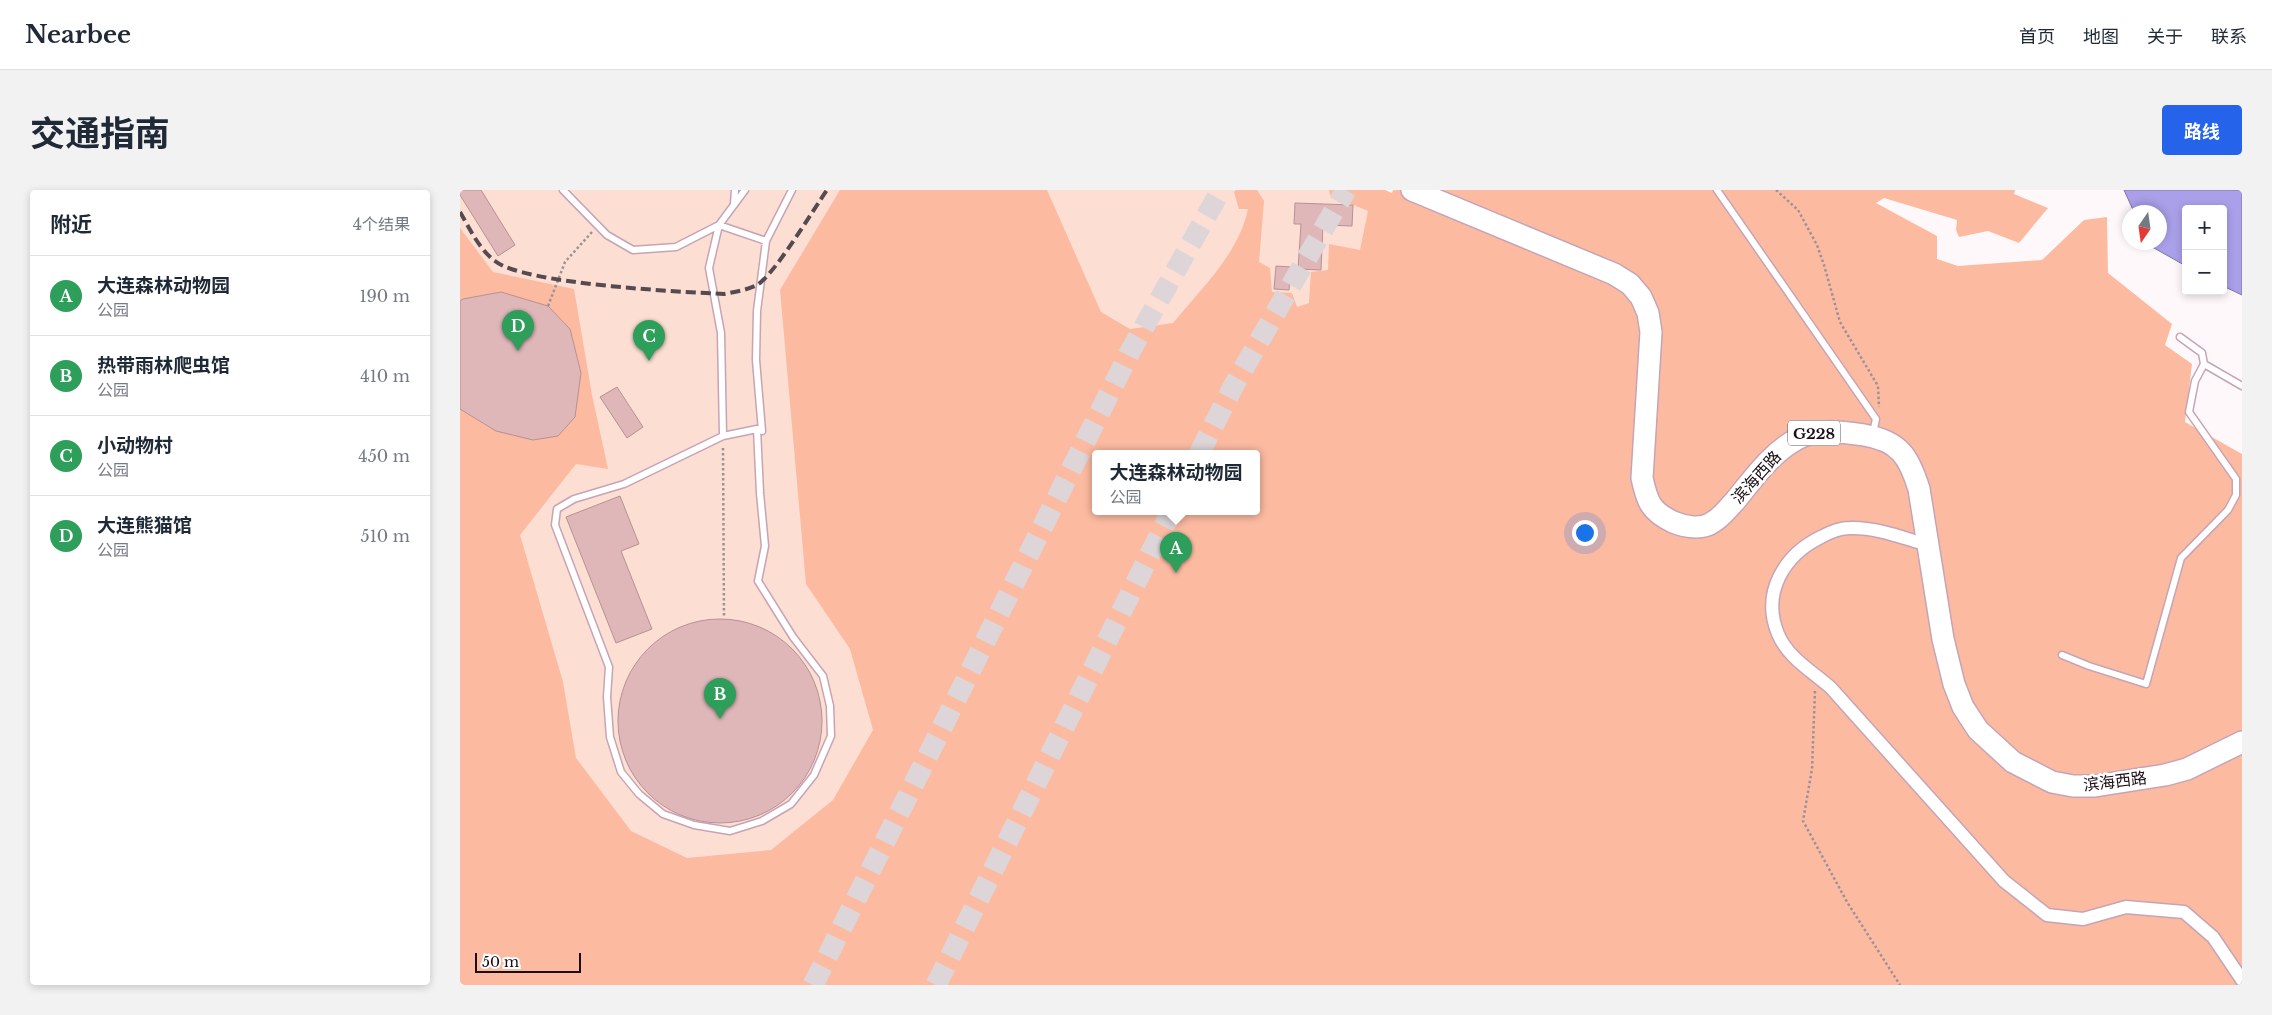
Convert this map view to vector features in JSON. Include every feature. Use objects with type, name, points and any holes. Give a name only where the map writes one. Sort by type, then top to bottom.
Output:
[{"type":"highway","name":"滨海西路","points":[[1412,190],[1614,274],[1630,284],[1641,297],[1648,313],[1651,332],[1642,478],[1651,507],[1661,516],[1689,527],[1701,527],[1712,523],[1722,516],[1771,458],[1785,446],[1799,438],[1832,432],[1874,428],[1903,452],[1912,467],[1919,490],[1948,663],[1963,707],[1978,730],[2013,762],[2032,774],[2052,782],[2073,786],[2095,786],[2165,775],[2186,769],[2242,742]]},
{"type":"street","points":[[1928,545],[1866,528],[1847,528],[1831,532],[1813,540],[1788,560],[1774,587],[1772,603],[1774,618],[1778,634],[1786,649],[1798,662],[1831,688],[2004,881],[2047,915],[2083,919],[2126,907],[2184,912],[2213,937],[2242,980]]},
{"type":"lane","points":[[563,190],[607,235],[633,250],[676,247],[719,225],[766,242]]},
{"type":"lane","points":[[734,205],[735,190]]},
{"type":"lane","points":[[723,436],[721,333],[710,268],[719,225],[745,190]]},
{"type":"lane","points":[[762,430],[756,360],[756,311],[766,242],[792,190]]},
{"type":"lane","points":[[1717,190],[1874,428]]},
{"type":"lane","points":[[2062,655],[2089,666],[2146,684],[2181,558],[2228,510],[2236,495],[2236,478],[2190,412],[2195,381],[2204,364],[2202,353],[2180,337]]},
{"type":"lane","points":[[2204,364],[2242,386]]},
{"type":"lane","points":[[757,429],[765,546],[758,582],[793,637],[823,676],[830,706],[831,736],[814,775],[790,804],[762,821],[730,831],[694,825],[663,814],[639,794],[621,772],[610,737],[607,697],[609,667],[555,525],[557,509],[574,498],[624,484],[723,436],[757,429]]},
{"type":"path","points":[[1776,190],[1798,210],[1817,245],[1840,322],[1878,386],[1880,402],[1874,428]]},
{"type":"path","points":[[548,306],[565,262],[598,225]]},
{"type":"path","points":[[723,436],[724,618]]},
{"type":"path","points":[[1816,675],[1812,769],[1803,820],[1847,902],[1900,985]]},
{"type":"shaded area","points":[[460,190],[1335,190],[1618,302],[1645,541],[460,985]]},
{"type":"shaded area","points":[[840,190],[1047,190],[1101,312],[1130,329],[1173,323],[1218,269],[1237,240],[1248,209],[1239,209],[1234,192],[1236,190],[1257,190],[1264,201],[1259,262],[1270,268],[1272,292],[1292,293],[1297,307],[1309,303],[1311,272],[1328,270],[1329,244],[1360,250],[1368,211],[1330,195],[1329,190],[1385,190],[1392,193],[1393,190],[2015,190],[2014,194],[2048,208],[2019,243],[1988,231],[1959,237],[1956,230],[1957,220],[1884,198],[1876,203],[1937,236],[1937,259],[1958,266],[2042,260],[2084,220],[2107,217],[2108,273],[2172,324],[2165,345],[2192,364],[2185,422],[2242,454],[2242,985],[460,985],[460,228],[493,272],[574,289],[592,395],[608,469],[576,464],[520,535],[563,682],[576,758],[631,831],[687,858],[771,850],[833,800],[873,730],[850,649],[806,584],[780,290]]},
{"type":"shaded area","points":[[2124,190],[2242,190],[2242,295],[2227,288],[2227,205],[2182,205],[2182,264],[2157,250],[2167,250],[2167,205],[2131,205]]},
{"type":"building","points":[[460,190],[481,190],[515,245],[498,256],[460,195]]},
{"type":"building","points":[[1295,203],[1353,205],[1352,226],[1323,225],[1321,270],[1298,269],[1301,224],[1294,224]]},
{"type":"building","points":[[1276,266],[1291,267],[1289,290],[1274,289]]},
{"type":"building","points":[[501,292],[548,306],[570,329],[581,373],[575,417],[558,436],[533,440],[496,431],[460,409],[460,301]]},
{"type":"building","points":[[617,387],[643,427],[627,438],[600,397]]},
{"type":"building","points":[[620,496],[639,544],[621,551],[652,629],[616,643],[566,517]]},
{"type":"building","points":[[720,619],[740,621],[768,631],[785,642],[799,656],[814,682],[820,701],[822,721],[820,741],[810,769],[799,786],[785,800],[759,815],[740,821],[720,823],[700,821],[672,811],[655,800],[641,786],[626,760],[620,741],[618,721],[620,701],[630,673],[641,656],[655,642],[681,627],[700,621]]},
{"type":"tunnel","points":[[813,985],[1131,350],[1221,190]]},
{"type":"tunnel","points":[[1201,450],[1234,385],[1346,190]]},
{"type":"tunnel","points":[[936,985],[1170,515]]},
{"type":"railway","points":[[460,212],[484,251],[495,261],[511,269],[568,281],[724,294],[753,287],[765,279],[794,241],[827,190]]},
{"type":"place","name":"大连熊猫馆","points":[[518,351]]},
{"type":"place","name":"小动物村","points":[[649,361]]},
{"type":"place","name":"大连森林动物园","points":[[1176,573]]},
{"type":"place","name":"热带雨林爬虫馆","points":[[720,719]]}]
